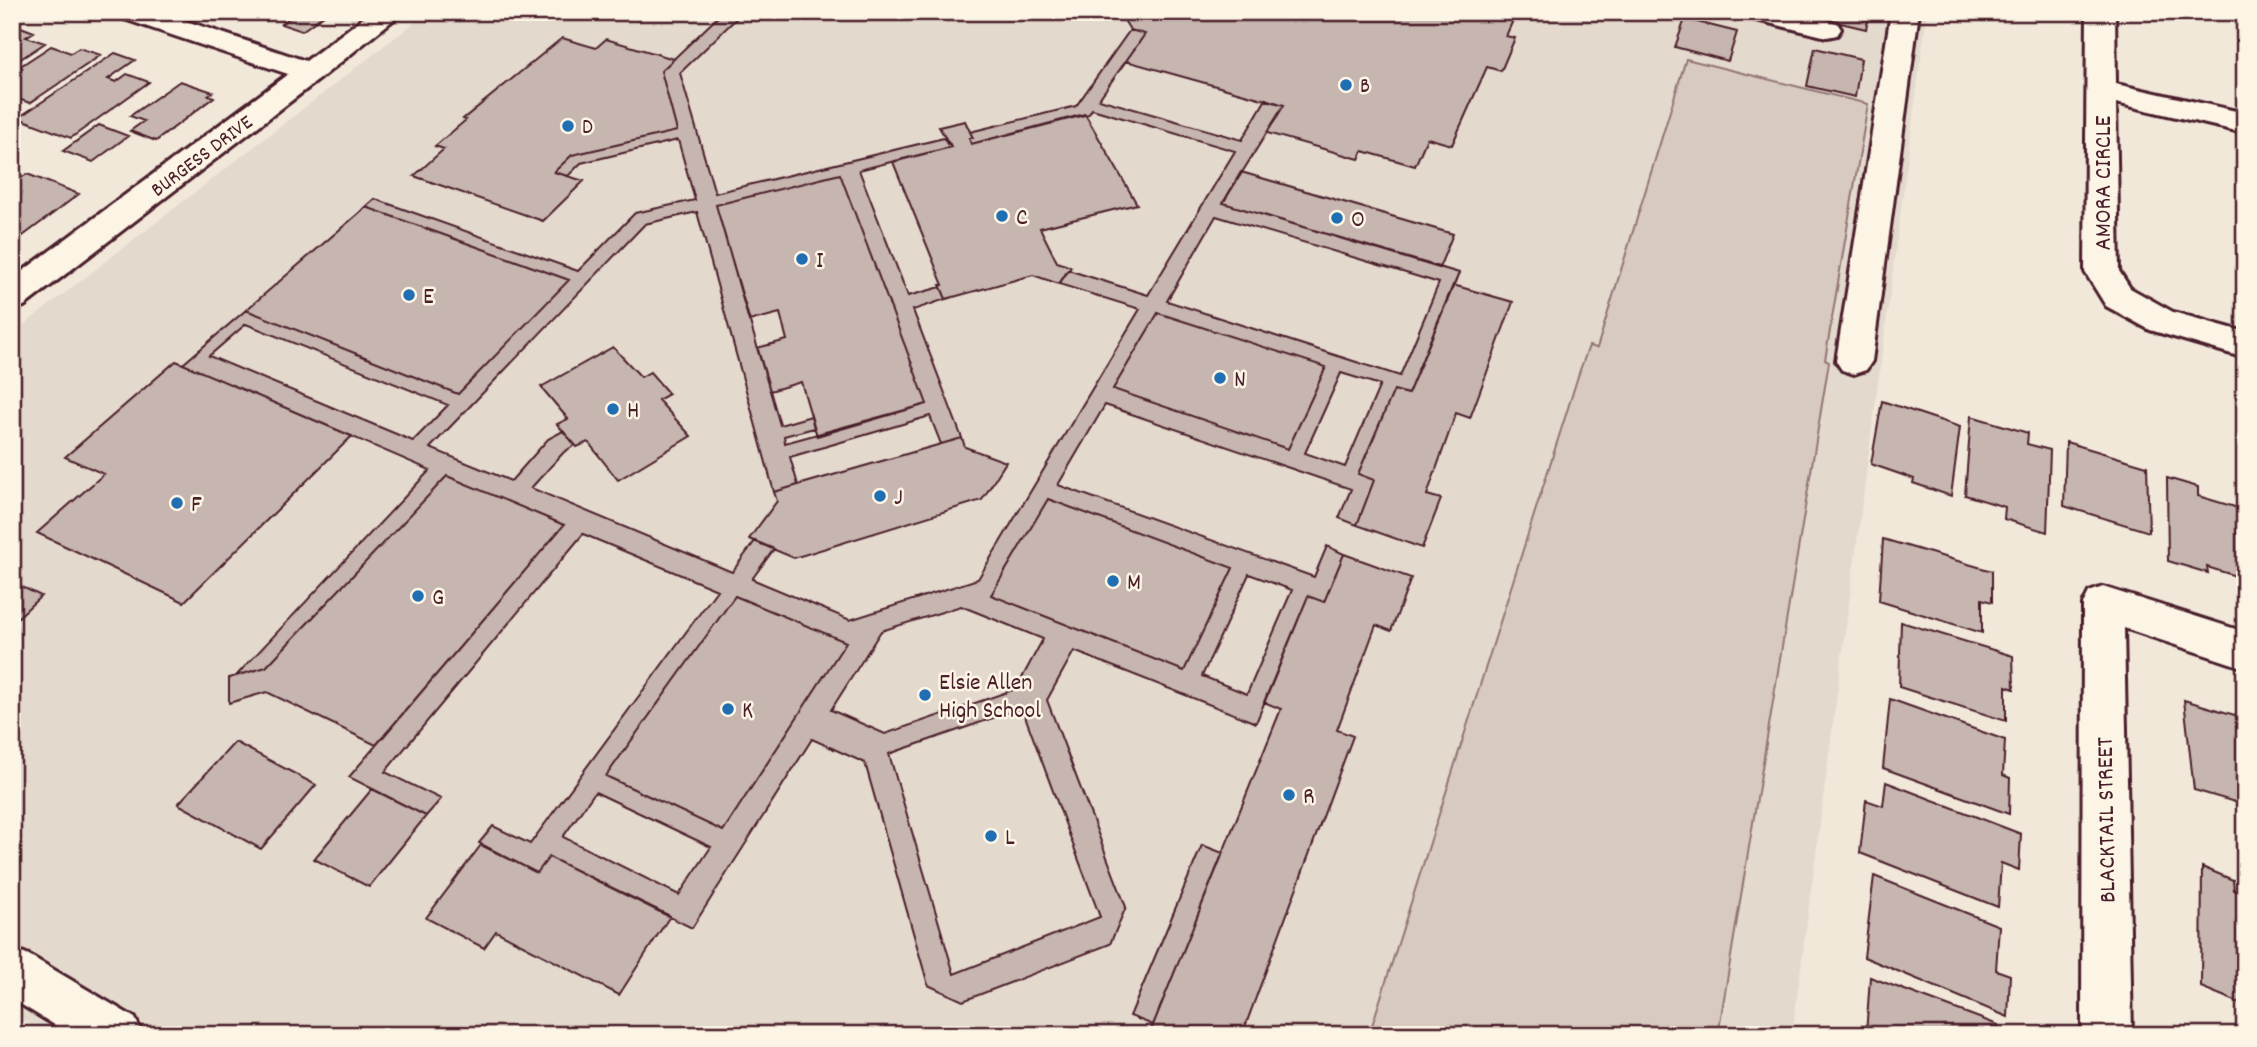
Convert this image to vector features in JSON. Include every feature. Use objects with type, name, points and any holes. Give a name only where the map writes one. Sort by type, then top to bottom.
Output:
[{"type":"street","points":[[131,12],[311,72]]},
{"type":"street","name":"BURGESS DRIVE","points":[[12,297],[388,12]]},
{"type":"street","points":[[1758,12],[1827,29]]},
{"type":"street","points":[[1854,361],[1905,12]]},
{"type":"street","name":"AMORA CIRCLE","points":[[2101,12],[2102,272],[2118,297],[2162,321],[2245,345]]},
{"type":"street","points":[[2102,90],[2245,123]]},
{"type":"street","name":"BLACKTAIL STREET","points":[[2107,1035],[2103,604],[2245,650]]},
{"type":"street","points":[[12,972],[118,1035]]},
{"type":"shaded area","name":"Elsie Allen High School","points":[[428,12],[1927,12],[1792,1035],[48,1035],[12,1013],[12,334]]},
{"type":"shaded area","points":[[1686,59],[1868,104],[1825,360],[1829,362],[1718,1035],[1369,1035],[1580,370],[1589,346],[1597,348]]},
{"type":"building","points":[[298,12],[328,12],[302,31],[281,24]]},
{"type":"building","points":[[723,12],[743,12],[680,73],[715,193],[944,138],[947,144],[950,144],[951,147],[859,170],[908,296],[941,287],[946,299],[913,310],[962,438],[941,444],[930,416],[790,457],[798,485],[774,492],[697,212],[645,224],[430,448],[511,481],[548,439],[563,431],[575,445],[564,452],[531,488],[732,572],[755,541],[774,549],[752,579],[850,620],[978,579],[1140,309],[1059,284],[1068,270],[1148,295],[1235,151],[1092,109],[1089,114],[971,144],[969,138],[973,138],[970,132],[1076,106],[1130,30],[1145,34],[1099,99],[1242,140],[1266,99],[1284,105],[1223,203],[1459,273],[1408,394],[1394,390],[1358,474],[1374,480],[1357,525],[1339,518],[1351,489],[1105,405],[1058,485],[1314,577],[1327,546],[1344,554],[1324,602],[1308,596],[1256,723],[1074,651],[1047,700],[1126,907],[1110,944],[963,1001],[928,985],[865,763],[812,739],[692,928],[549,857],[537,873],[479,843],[493,826],[530,844],[717,590],[583,534],[385,772],[441,799],[426,816],[349,777],[564,525],[447,476],[266,667],[236,676],[430,470],[183,364],[246,310],[458,394],[569,280],[366,207],[375,199],[578,271],[635,213],[695,200],[678,140],[581,163],[568,176],[554,172],[572,155],[677,131],[661,71]],"holes":[[[840,174],[927,404],[785,443],[784,436],[814,428],[811,416],[780,425],[716,205]],[[1216,216],[1439,283],[1400,376],[1167,301]],[[1158,313],[1326,367],[1288,449],[1113,389]],[[246,324],[448,405],[413,441],[209,356]],[[1341,373],[1380,385],[1345,467],[1305,453]],[[1048,499],[1233,568],[1184,671],[991,595]],[[1249,574],[1292,590],[1247,694],[1202,676]],[[735,596],[846,642],[723,831],[606,776]],[[961,606],[1043,639],[1016,689],[885,734],[831,710],[881,631]],[[595,792],[711,847],[679,895],[563,837]]]},
{"type":"building","name":"B","points":[[1119,12],[1492,12],[1514,18],[1506,36],[1515,38],[1501,71],[1487,67],[1452,145],[1427,138],[1415,166],[1363,151],[1359,159],[1267,133],[1284,105],[1126,61],[1145,34],[1130,30]]},
{"type":"building","points":[[1830,12],[1868,19],[1866,29],[1828,20]]},
{"type":"building","points":[[1685,19],[1737,32],[1728,61],[1675,47]]},
{"type":"building","points":[[13,24],[34,32],[26,37],[45,43],[13,64]]},
{"type":"building","name":"D","points":[[562,38],[596,48],[606,39],[674,59],[661,71],[677,131],[572,155],[554,172],[584,181],[543,221],[414,176],[444,149],[435,146],[466,120],[463,119]]},
{"type":"building","points":[[51,46],[71,53],[79,48],[101,55],[30,103],[12,97],[12,75],[22,68],[19,67]]},
{"type":"building","points":[[1815,48],[1861,59],[1855,97],[1807,86]]},
{"type":"building","points":[[115,53],[135,60],[108,79],[116,82],[127,74],[149,82],[71,138],[18,118]]},
{"type":"building","points":[[180,81],[213,92],[208,95],[214,97],[156,141],[130,131],[144,121],[130,116]]},
{"type":"building","name":"C","points":[[1085,114],[1137,204],[1040,228],[1057,262],[1071,267],[1059,284],[1033,275],[946,299],[940,285],[943,285],[893,162],[951,147],[939,127],[965,121],[973,138],[969,138],[971,144]]},
{"type":"building","points":[[99,125],[128,136],[93,162],[63,151]]},
{"type":"building","name":"O","points":[[1241,172],[1453,234],[1439,268],[1223,203]]},
{"type":"building","points":[[27,174],[79,194],[12,244],[12,184]]},
{"type":"building","name":"I","points":[[840,174],[927,404],[817,436],[801,382],[770,391],[757,348],[787,340],[780,313],[749,321],[716,205]]},
{"type":"building","name":"E","points":[[366,207],[569,280],[458,394],[246,310]]},
{"type":"building","points":[[1453,285],[1513,302],[1470,418],[1456,413],[1427,495],[1441,499],[1422,548],[1357,525],[1374,480],[1358,474],[1394,390],[1408,394]]},
{"type":"building","name":"N","points":[[1158,313],[1326,367],[1288,449],[1113,389]]},
{"type":"building","name":"H","points":[[613,347],[641,377],[650,372],[669,394],[658,400],[691,436],[618,480],[588,442],[577,447],[557,424],[568,419],[541,387]]},
{"type":"building","name":"F","points":[[176,361],[352,436],[184,602],[37,533],[104,474],[65,457]]},
{"type":"building","points":[[1882,401],[1960,427],[1951,496],[1871,464]]},
{"type":"building","points":[[1971,416],[2028,433],[2027,444],[2050,450],[2047,532],[2004,519],[2005,507],[1965,495]]},
{"type":"building","name":"J","points":[[962,438],[965,447],[1006,462],[982,500],[794,558],[749,539],[777,501],[774,492]]},
{"type":"building","points":[[2066,442],[2147,466],[2149,532],[2064,506]]},
{"type":"building","name":"G","points":[[447,476],[564,525],[376,745],[267,692],[229,703],[229,678],[266,667]]},
{"type":"building","points":[[2167,478],[2198,487],[2198,496],[2245,510],[2245,579],[2207,567],[2208,573],[2168,561]]},
{"type":"building","name":"M","points":[[1048,499],[1233,568],[1184,671],[991,595]]},
{"type":"building","points":[[1883,539],[1992,571],[1992,602],[1982,599],[1982,633],[1879,601]]},
{"type":"building","name":"R","points":[[1344,554],[1411,578],[1391,631],[1376,625],[1337,730],[1353,736],[1242,1035],[1149,1035],[1281,709],[1264,702],[1308,596],[1324,602]]},
{"type":"building","points":[[12,582],[41,596],[12,623]]},
{"type":"building","name":"K","points":[[735,596],[846,642],[723,831],[606,776]]},
{"type":"building","points":[[1901,622],[2013,656],[2014,689],[2006,686],[2006,721],[1899,687]]},
{"type":"building","points":[[1890,699],[2005,740],[2003,775],[2010,778],[2009,814],[1883,768]]},
{"type":"building","points":[[2184,700],[2245,718],[2245,805],[2194,790]]},
{"type":"building","name":"L","points":[[1022,708],[1100,917],[954,974],[889,754]]},
{"type":"building","points":[[235,742],[316,785],[261,849],[178,804]]},
{"type":"building","points":[[1886,782],[2021,834],[2019,870],[2001,863],[1998,907],[1860,853],[1866,800],[1883,806]]},
{"type":"building","points":[[372,789],[426,816],[369,887],[314,859]]},
{"type":"building","points":[[481,845],[537,873],[549,857],[670,916],[619,995],[496,931],[484,948],[426,918]]},
{"type":"building","points":[[1202,845],[1223,853],[1153,1025],[1130,1016]]},
{"type":"building","points":[[2202,867],[2233,880],[2234,890],[2245,894],[2245,1005],[2201,987]]},
{"type":"building","points":[[1874,876],[1999,926],[1996,970],[2010,975],[2008,1017],[1864,957]]},
{"type":"building","points":[[1870,977],[1998,1025],[1998,1035],[1866,1035]]},
{"type":"place","name":"B","points":[[1346,85]]},
{"type":"place","name":"D","points":[[568,126]]},
{"type":"place","name":"C","points":[[1002,216]]},
{"type":"place","name":"O","points":[[1337,218]]},
{"type":"place","name":"I","points":[[802,259]]},
{"type":"place","name":"E","points":[[409,295]]},
{"type":"place","name":"N","points":[[1220,378]]},
{"type":"place","name":"H","points":[[613,409]]},
{"type":"place","name":"J","points":[[880,496]]},
{"type":"place","name":"F","points":[[177,503]]},
{"type":"place","name":"M","points":[[1113,581]]},
{"type":"place","name":"G","points":[[418,596]]},
{"type":"place","name":"Elsie Allen High School","points":[[925,695]]},
{"type":"place","name":"K","points":[[728,709]]},
{"type":"place","name":"R","points":[[1289,795]]},
{"type":"place","name":"L","points":[[991,836]]}]
